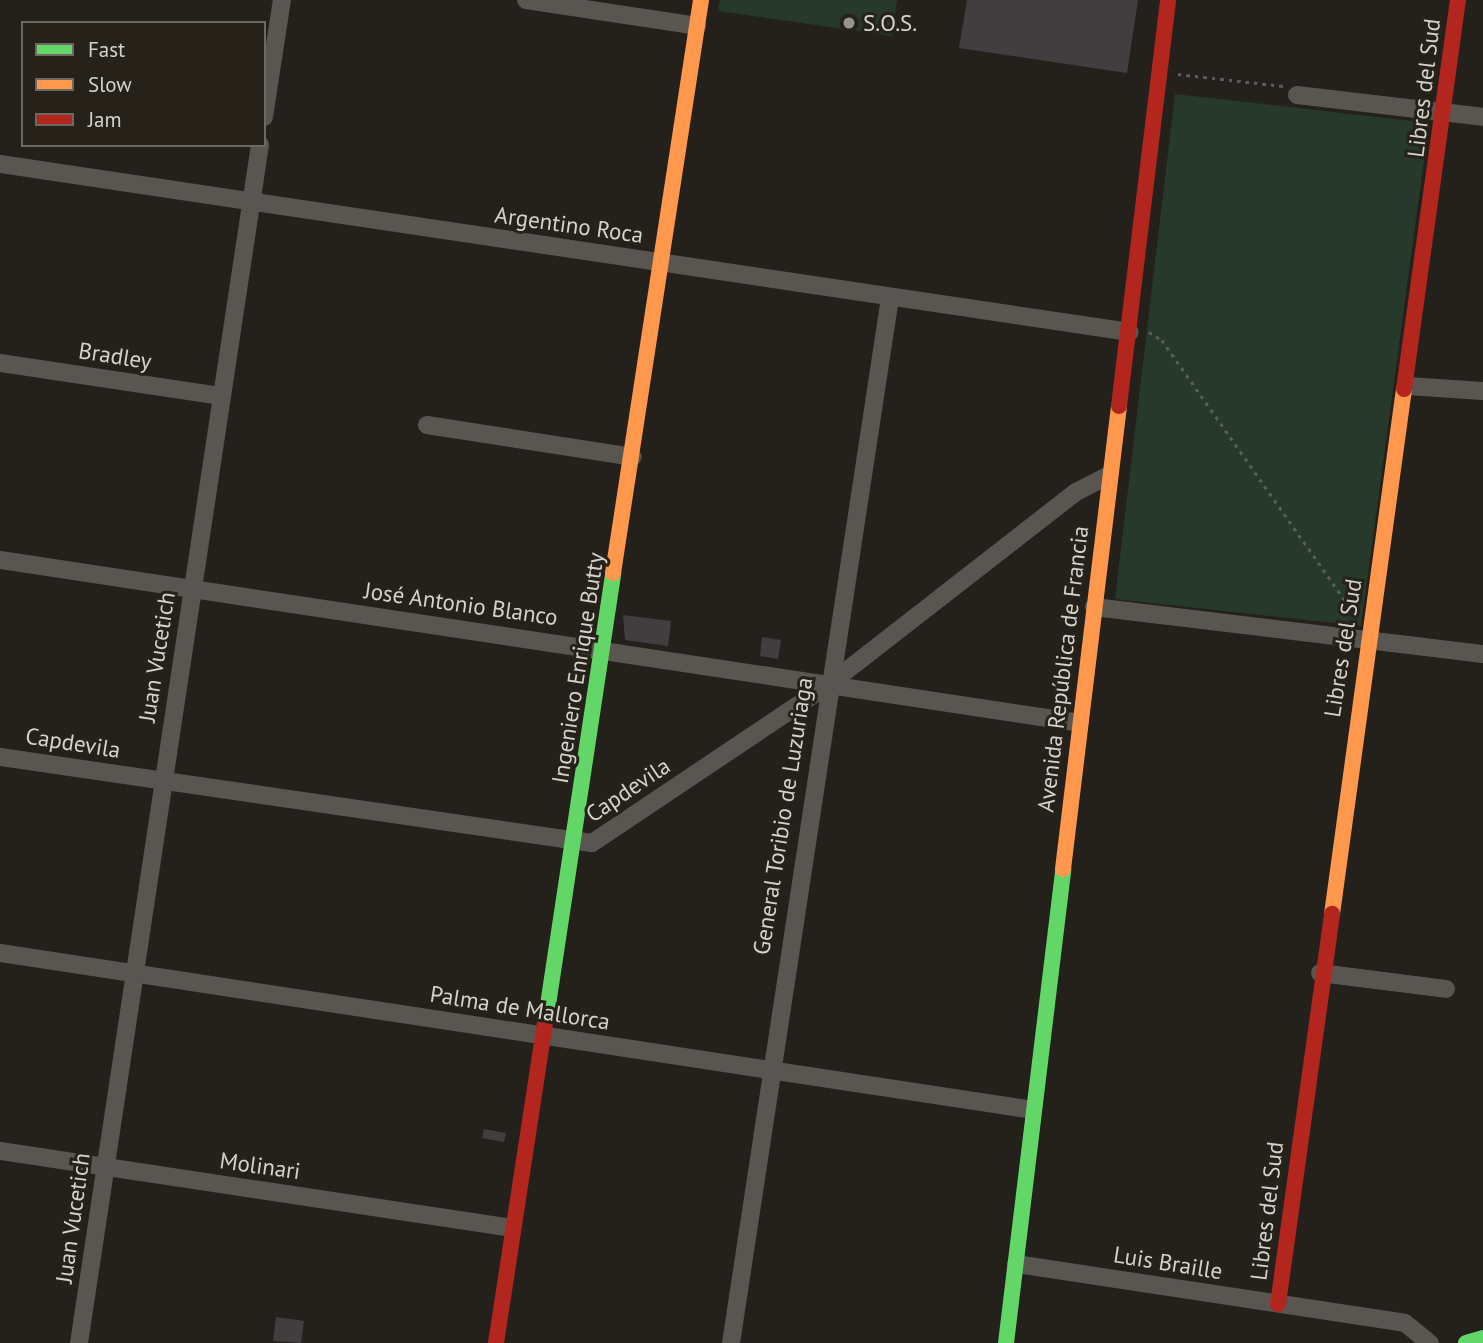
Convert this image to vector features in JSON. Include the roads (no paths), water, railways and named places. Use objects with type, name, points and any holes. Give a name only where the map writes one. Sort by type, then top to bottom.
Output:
[{"type":"street","points":[[266,104],[282,0]]},
{"type":"street","points":[[526,0],[697,26]]},
{"type":"street","name":"Ingeniero Enrique Butty","points":[[496,1343],[701,0]]},
{"type":"street","name":"Avenida República de Francia","points":[[1006,1343],[1094,607],[1107,476],[1130,332],[1168,0]]},
{"type":"street","name":"Libres del Sud","points":[[1278,1304],[1320,973],[1366,642],[1408,386],[1458,0]]},
{"type":"street","points":[[1297,95],[1483,117]]},
{"type":"street","name":"Juan Vucetich","points":[[79,1343],[260,147]]},
{"type":"street","name":"Argentino Roca","points":[[0,164],[1130,332]]},
{"type":"street","name":"General Toribio de Luzuriaga","points":[[731,1343],[828,685],[890,298]]},
{"type":"street","name":"Bradley","points":[[0,363],[222,397]]},
{"type":"street","points":[[1408,386],[1483,391]]},
{"type":"street","points":[[427,425],[633,457]]},
{"type":"street","name":"Capdevila","points":[[0,757],[574,845],[592,843],[828,685],[1076,492],[1107,476]]},
{"type":"street","name":"José Antonio Blanco","points":[[0,560],[1080,723]]},
{"type":"street","points":[[1094,607],[1366,642],[1483,654]]},
{"type":"street","name":"Palma de Mallorca","points":[[0,953],[1033,1110]]},
{"type":"street","points":[[1320,973],[1446,989]]},
{"type":"street","name":"Molinari","points":[[0,1151],[512,1228]]},
{"type":"street","name":"Luis Braille","points":[[1016,1264],[1405,1323],[1430,1343]]},
{"type":"street","points":[[1466,1343],[1483,1338]]},
{"type":"place","name":"S.O.S.","points":[[849,23]]}]
